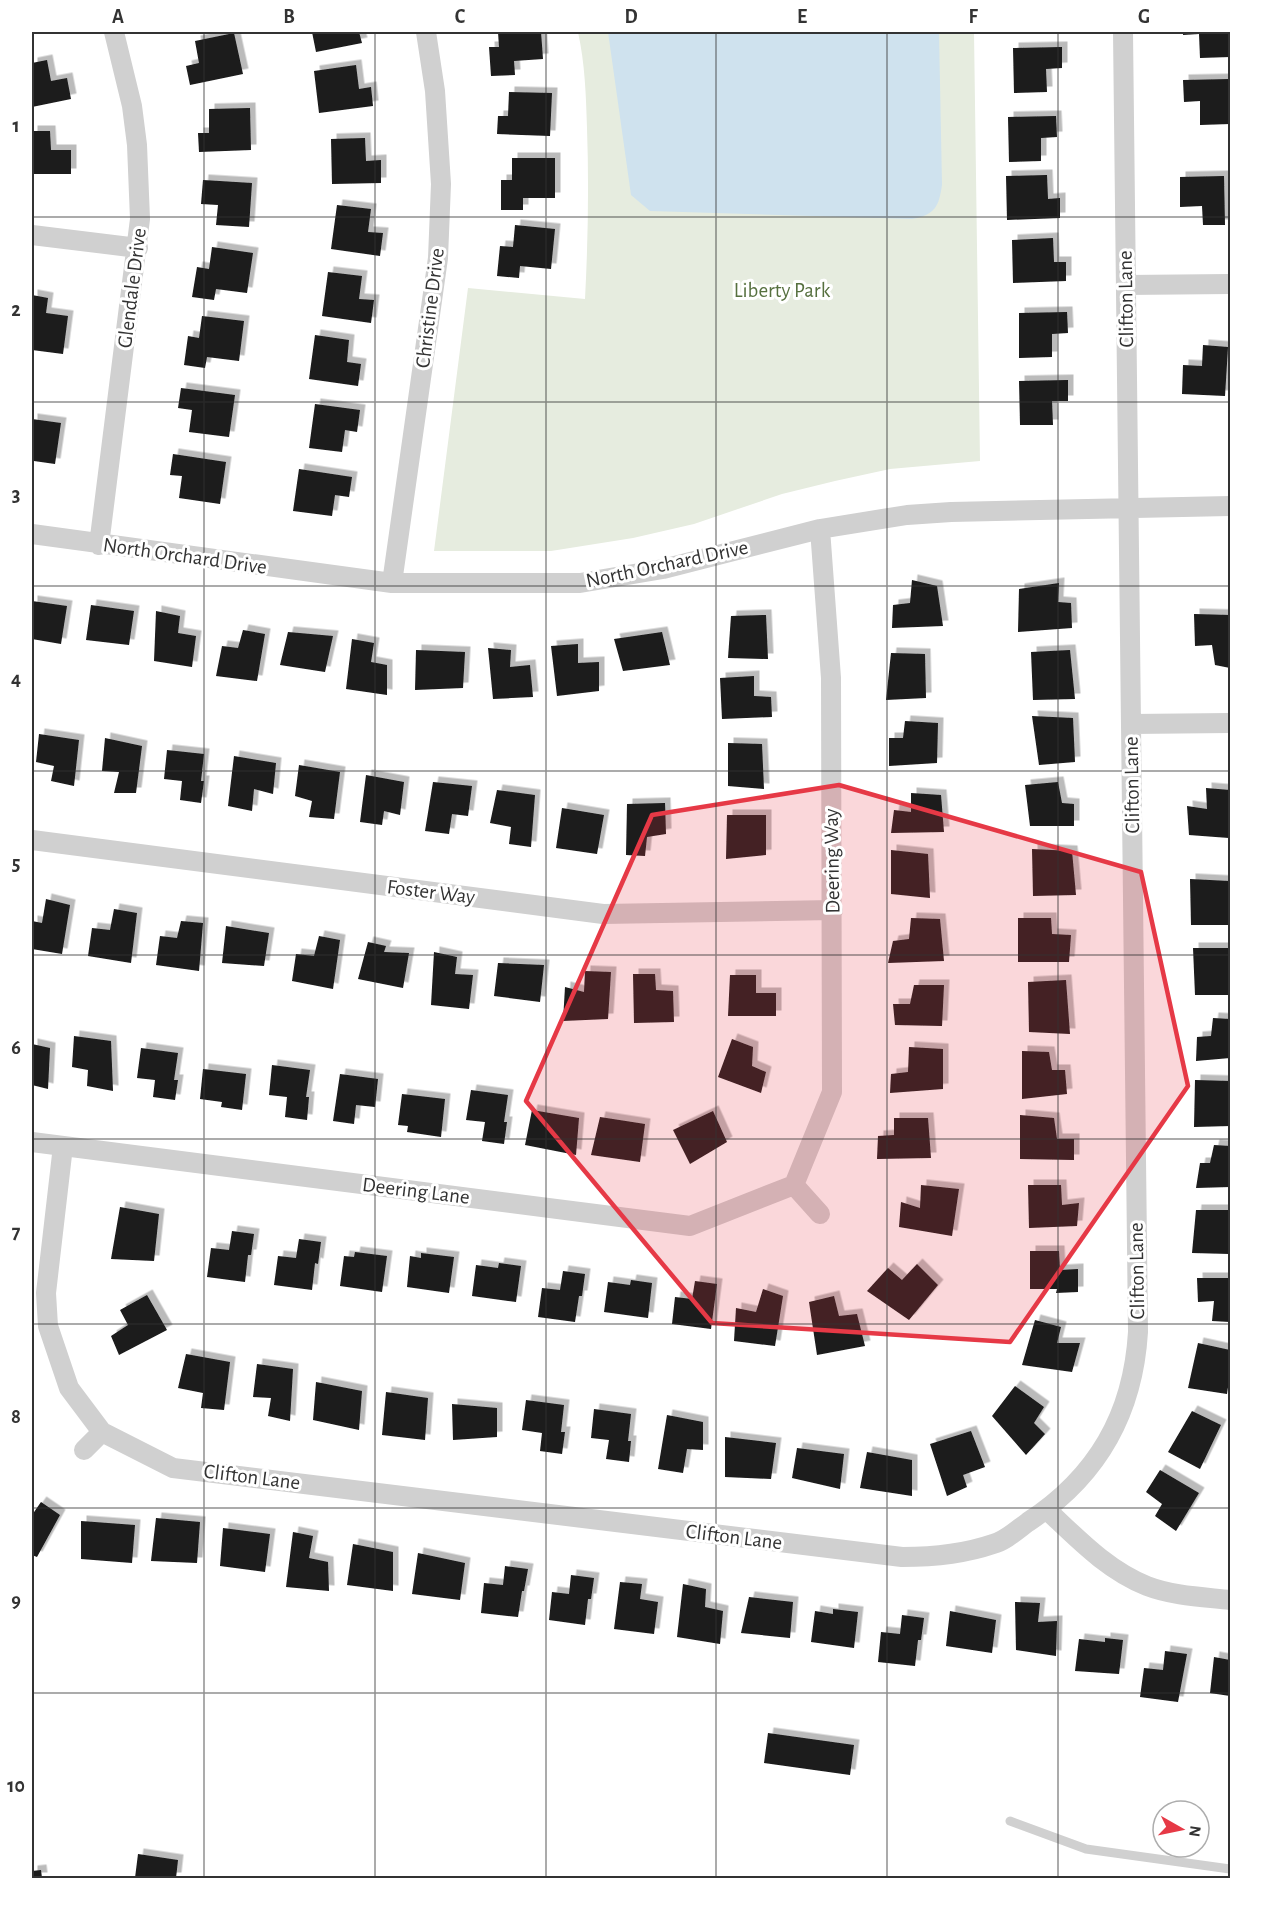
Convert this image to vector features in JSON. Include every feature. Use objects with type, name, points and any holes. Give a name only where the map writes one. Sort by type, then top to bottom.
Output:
[{"type":"street","name":"Glendale Drive","points":[[99,545],[140,219],[137,145],[132,106],[114,32]]},
{"type":"street","name":"Christine Drive","points":[[392,583],[438,258],[441,184],[435,91],[426,32]]},
{"type":"street","name":"Clifton Lane","points":[[63,1146],[46,1293],[48,1326],[69,1388],[102,1432],[173,1468],[902,1557],[928,1557],[995,1544],[1047,1510],[1082,1477],[1117,1426],[1132,1383],[1137,1359],[1138,1332],[1123,32]]},
{"type":"street","points":[[32,235],[138,248]]},
{"type":"street","points":[[1126,285],[1230,284]]},
{"type":"street","name":"North Orchard Drive","points":[[32,534],[99,545],[392,583],[580,583],[663,569],[820,529],[861,521],[951,512],[1230,506]]},
{"type":"street","name":"Deering Way","points":[[794,1185],[831,1092],[833,910],[831,678],[820,529]]},
{"type":"street","points":[[1131,724],[1230,723]]},
{"type":"street","name":"Foster Way","points":[[32,840],[603,914],[833,910]]},
{"type":"street","name":"Deering Lane","points":[[32,1142],[690,1226],[794,1185]]},
{"type":"street","points":[[794,1185],[820,1214]]},
{"type":"street","points":[[84,1450],[102,1432]]},
{"type":"street","points":[[1047,1510],[1098,1557],[1124,1575],[1149,1587],[1179,1594],[1230,1600]]},
{"type":"lane","points":[[1010,1821],[1086,1849],[1230,1869]]},
{"type":"highlighted area","points":[[839,785],[1141,872],[1188,1086],[1010,1342],[712,1323],[526,1101],[652,815]]},
{"type":"green space","name":"Liberty Park","points":[[578,32],[974,32],[980,461],[890,469],[835,481],[782,494],[694,524],[633,538],[551,551],[434,551],[468,288],[585,299],[588,149],[585,80]]},
{"type":"water","points":[[608,32],[939,32],[942,185],[937,204],[926,215],[912,219],[650,211],[631,195]]},
{"type":"building","points":[[312,32],[359,32],[362,43],[316,52]]},
{"type":"building","points":[[498,32],[541,32],[543,59],[514,61],[515,75],[491,76],[489,47],[499,47]]},
{"type":"building","points":[[1183,32],[1230,32],[1230,57],[1200,58],[1199,34],[1183,35]]},
{"type":"building","points":[[234,33],[243,74],[190,85],[186,66],[199,63],[195,41]]},
{"type":"building","points":[[1062,47],[1062,68],[1046,69],[1047,92],[1014,93],[1013,48]]},
{"type":"building","points":[[47,60],[51,81],[67,78],[71,99],[32,107],[32,63]]},
{"type":"building","points":[[356,65],[359,89],[371,87],[373,106],[319,113],[314,71]]},
{"type":"building","points":[[1230,79],[1230,124],[1200,125],[1200,101],[1184,102],[1183,80]]},
{"type":"building","points":[[509,92],[552,93],[550,136],[497,134],[498,116],[508,116]]},
{"type":"building","points":[[250,108],[251,150],[199,152],[198,133],[209,133],[209,109]]},
{"type":"building","points":[[1056,116],[1057,137],[1041,138],[1041,161],[1009,162],[1008,117]]},
{"type":"building","points":[[32,131],[50,131],[51,150],[71,150],[71,174],[32,174]]},
{"type":"building","points":[[365,138],[366,161],[381,160],[381,183],[332,184],[331,139]]},
{"type":"building","points":[[512,158],[555,158],[555,198],[523,198],[523,210],[501,210],[501,180],[512,180]]},
{"type":"building","points":[[1047,175],[1048,199],[1060,198],[1060,218],[1007,220],[1006,176]]},
{"type":"building","points":[[1224,176],[1225,225],[1203,225],[1202,206],[1180,207],[1180,177]]},
{"type":"building","points":[[203,180],[252,183],[249,227],[216,225],[218,205],[201,204]]},
{"type":"building","points":[[337,205],[371,209],[368,232],[383,233],[380,256],[331,249]]},
{"type":"building","points":[[515,225],[555,229],[551,269],[520,266],[519,278],[497,276],[500,246],[513,247]]},
{"type":"building","points":[[1053,238],[1054,262],[1066,262],[1066,281],[1013,283],[1012,240]]},
{"type":"building","points":[[212,247],[253,253],[247,293],[216,289],[214,300],[192,297],[197,267],[209,269]]},
{"type":"building","points":[[328,272],[362,276],[359,299],[374,300],[371,323],[322,316]]},
{"type":"building","points":[[32,295],[48,298],[46,313],[68,316],[63,354],[32,350]]},
{"type":"building","points":[[1067,312],[1068,333],[1052,334],[1052,357],[1019,358],[1019,313]]},
{"type":"building","points":[[202,316],[244,321],[239,361],[207,357],[205,368],[184,365],[188,336],[199,338]]},
{"type":"building","points":[[315,335],[349,340],[347,362],[361,364],[358,386],[309,379]]},
{"type":"building","points":[[1203,345],[1228,347],[1225,396],[1182,394],[1183,365],[1202,366]]},
{"type":"building","points":[[1068,380],[1068,401],[1052,401],[1053,425],[1020,425],[1019,381]]},
{"type":"building","points":[[181,388],[235,395],[229,437],[189,432],[192,410],[178,408]]},
{"type":"building","points":[[315,404],[360,410],[357,432],[345,430],[342,452],[309,448]]},
{"type":"building","points":[[32,419],[61,423],[55,464],[34,461],[32,468]]},
{"type":"building","points":[[173,454],[226,462],[220,504],[179,498],[182,476],[170,475]]},
{"type":"building","points":[[299,469],[352,477],[349,497],[335,495],[332,516],[293,511]]},
{"type":"building","points":[[912,580],[937,586],[943,626],[892,628],[893,605],[910,603]]},
{"type":"building","points":[[1059,583],[1058,602],[1071,603],[1072,628],[1018,632],[1019,589]]},
{"type":"building","points":[[32,601],[67,606],[61,644],[32,639]]},
{"type":"building","points":[[91,605],[134,611],[129,645],[86,640]]},
{"type":"building","points":[[156,611],[180,616],[178,633],[196,636],[192,667],[154,661]]},
{"type":"building","points":[[1194,614],[1230,615],[1230,668],[1215,665],[1212,645],[1195,646]]},
{"type":"building","points":[[766,615],[768,659],[728,658],[731,616]]},
{"type":"building","points":[[243,630],[265,634],[257,681],[216,676],[222,646],[238,648]]},
{"type":"building","points":[[288,632],[333,636],[325,672],[280,665]]},
{"type":"building","points":[[662,632],[670,665],[623,671],[614,639]]},
{"type":"building","points":[[352,639],[374,643],[371,662],[387,665],[387,695],[346,689]]},
{"type":"building","points":[[578,644],[578,663],[599,662],[599,691],[557,696],[551,646]]},
{"type":"building","points":[[488,648],[511,650],[510,667],[530,665],[533,697],[493,699]]},
{"type":"building","points":[[416,650],[465,652],[463,688],[415,690]]},
{"type":"building","points":[[1070,650],[1075,699],[1033,700],[1031,652]]},
{"type":"building","points":[[891,653],[925,654],[926,698],[886,700]]},
{"type":"building","points":[[754,676],[754,696],[771,697],[772,717],[722,719],[720,678]]},
{"type":"building","points":[[1032,716],[1073,718],[1075,762],[1039,765]]},
{"type":"building","points":[[905,721],[938,723],[937,763],[889,766],[889,738],[903,738]]},
{"type":"building","points":[[39,734],[79,740],[74,786],[51,781],[54,766],[36,762]]},
{"type":"building","points":[[105,738],[142,746],[136,793],[114,793],[119,772],[102,771]]},
{"type":"building","points":[[728,743],[762,744],[764,789],[728,786]]},
{"type":"building","points":[[167,750],[204,754],[201,803],[180,800],[182,781],[164,779]]},
{"type":"building","points":[[234,756],[276,763],[273,794],[254,789],[252,811],[228,806]]},
{"type":"building","points":[[299,765],[340,772],[334,819],[309,817],[312,801],[295,796]]},
{"type":"building","points":[[366,775],[404,782],[400,815],[384,811],[382,825],[360,822]]},
{"type":"building","points":[[433,782],[472,786],[468,816],[452,814],[449,834],[425,831]]},
{"type":"building","points":[[1058,782],[1062,803],[1074,804],[1074,826],[1030,826],[1025,785]]},
{"type":"building","points":[[1206,788],[1230,790],[1229,838],[1189,835],[1187,806],[1207,809]]},
{"type":"building","points":[[497,790],[535,795],[531,847],[509,844],[511,827],[490,823]]},
{"type":"building","points":[[911,793],[941,795],[944,832],[891,833],[894,810],[911,812]]},
{"type":"building","points":[[665,803],[666,834],[647,837],[645,856],[626,855],[627,804]]},
{"type":"building","points":[[562,808],[604,815],[597,854],[556,848]]},
{"type":"building","points":[[727,815],[766,815],[766,855],[726,859]]},
{"type":"building","points":[[1032,849],[1072,851],[1076,895],[1033,896]]},
{"type":"building","points":[[891,850],[928,854],[930,898],[891,894]]},
{"type":"building","points":[[1190,879],[1229,881],[1229,925],[1191,925]]},
{"type":"building","points":[[46,899],[70,905],[62,954],[32,949],[32,921],[42,923]]},
{"type":"building","points":[[114,909],[137,913],[131,963],[88,956],[92,928],[110,930]]},
{"type":"building","points":[[911,918],[940,919],[944,961],[888,963],[893,941],[909,939]]},
{"type":"building","points":[[1018,918],[1051,918],[1052,934],[1071,935],[1069,962],[1018,962]]},
{"type":"building","points":[[181,921],[203,923],[199,971],[156,965],[160,936],[177,938]]},
{"type":"building","points":[[226,926],[269,933],[264,966],[222,963]]},
{"type":"building","points":[[319,936],[340,940],[333,989],[292,981],[296,954],[314,956]]},
{"type":"building","points":[[368,942],[386,946],[384,952],[409,953],[403,988],[358,979]]},
{"type":"building","points":[[1193,948],[1229,948],[1230,995],[1195,995]]},
{"type":"building","points":[[434,952],[457,957],[455,974],[473,975],[469,1009],[431,1005]]},
{"type":"building","points":[[498,963],[544,965],[540,1002],[494,996]]},
{"type":"building","points":[[585,971],[611,972],[608,1019],[563,1021],[565,987],[584,992]]},
{"type":"building","points":[[633,974],[655,974],[656,990],[673,991],[674,1022],[634,1023]]},
{"type":"building","points":[[730,975],[756,975],[756,993],[776,993],[776,1016],[728,1016]]},
{"type":"building","points":[[1066,980],[1070,1034],[1029,1032],[1028,982]]},
{"type":"building","points":[[914,985],[944,985],[942,1026],[895,1025],[893,1004],[910,1004]]},
{"type":"building","points":[[1213,1018],[1230,1019],[1230,1058],[1196,1061],[1197,1037],[1211,1036]]},
{"type":"building","points":[[74,1036],[111,1041],[113,1091],[87,1086],[88,1070],[72,1067]]},
{"type":"building","points":[[732,1039],[753,1047],[752,1066],[766,1072],[761,1093],[718,1077]]},
{"type":"building","points":[[32,1044],[50,1048],[48,1089],[32,1085]]},
{"type":"building","points":[[909,1047],[943,1049],[943,1089],[890,1093],[891,1074],[908,1072]]},
{"type":"building","points":[[141,1048],[178,1053],[174,1080],[178,1080],[175,1100],[153,1097],[155,1080],[137,1078]]},
{"type":"building","points":[[1022,1051],[1049,1052],[1052,1070],[1065,1070],[1067,1094],[1022,1099]]},
{"type":"building","points":[[272,1065],[310,1070],[306,1097],[309,1097],[307,1120],[285,1117],[287,1097],[269,1095]]},
{"type":"building","points":[[203,1069],[246,1074],[242,1110],[221,1107],[222,1102],[200,1099]]},
{"type":"building","points":[[340,1074],[378,1079],[375,1107],[356,1105],[354,1124],[333,1121]]},
{"type":"building","points":[[1195,1080],[1230,1081],[1230,1126],[1194,1127]]},
{"type":"building","points":[[471,1090],[508,1095],[504,1144],[482,1141],[485,1122],[466,1120]]},
{"type":"building","points":[[402,1094],[445,1099],[441,1137],[407,1132],[408,1126],[398,1125]]},
{"type":"building","points":[[532,1110],[579,1118],[576,1155],[525,1145]]},
{"type":"building","points":[[713,1111],[727,1142],[690,1164],[673,1130]]},
{"type":"building","points":[[1020,1115],[1054,1118],[1057,1139],[1074,1139],[1074,1160],[1020,1159]]},
{"type":"building","points":[[600,1117],[645,1124],[640,1162],[591,1155]]},
{"type":"building","points":[[894,1118],[928,1118],[931,1158],[877,1159],[878,1136],[894,1135]]},
{"type":"building","points":[[1214,1145],[1230,1146],[1230,1187],[1196,1188],[1200,1163],[1210,1163]]},
{"type":"building","points":[[921,1185],[959,1189],[952,1236],[899,1227],[901,1202],[920,1208]]},
{"type":"building","points":[[1028,1185],[1061,1185],[1062,1205],[1079,1203],[1077,1226],[1029,1228]]},
{"type":"building","points":[[120,1207],[159,1214],[154,1261],[111,1259]]},
{"type":"building","points":[[1196,1210],[1230,1210],[1230,1254],[1192,1253]]},
{"type":"building","points":[[232,1231],[254,1234],[251,1255],[248,1255],[245,1282],[207,1277],[211,1248],[229,1250]]},
{"type":"building","points":[[299,1239],[321,1242],[318,1264],[315,1263],[312,1290],[274,1285],[278,1256],[296,1258]]},
{"type":"building","points":[[1030,1251],[1059,1251],[1060,1270],[1078,1269],[1078,1292],[1056,1293],[1057,1289],[1030,1289]]},
{"type":"building","points":[[355,1252],[387,1256],[382,1292],[340,1286],[344,1256],[354,1257]]},
{"type":"building","points":[[421,1253],[454,1257],[449,1293],[407,1287],[410,1256],[421,1258]]},
{"type":"building","points":[[499,1263],[521,1266],[516,1302],[472,1296],[476,1265],[498,1268]]},
{"type":"building","points":[[917,1264],[938,1285],[909,1320],[867,1291],[888,1268],[902,1280]]},
{"type":"building","points":[[563,1271],[585,1274],[575,1322],[538,1317],[542,1288],[560,1290]]},
{"type":"building","points":[[1197,1278],[1230,1278],[1230,1322],[1212,1321],[1214,1301],[1198,1302]]},
{"type":"building","points":[[631,1280],[652,1283],[648,1318],[604,1312],[608,1282],[630,1285]]},
{"type":"building","points":[[695,1281],[717,1284],[711,1329],[672,1324],[675,1297],[692,1299]]},
{"type":"building","points":[[763,1289],[783,1296],[775,1346],[734,1341],[736,1308],[756,1312]]},
{"type":"building","points":[[147,1295],[167,1330],[119,1355],[111,1336],[128,1325],[120,1310]]},
{"type":"building","points":[[834,1296],[839,1316],[857,1314],[865,1346],[817,1355],[809,1302]]},
{"type":"building","points":[[1035,1320],[1061,1327],[1057,1343],[1080,1343],[1072,1372],[1022,1365]]},
{"type":"building","points":[[1198,1343],[1230,1350],[1227,1394],[1188,1388]]},
{"type":"building","points":[[186,1354],[230,1362],[224,1410],[201,1408],[203,1393],[178,1388]]},
{"type":"building","points":[[257,1364],[293,1369],[290,1421],[268,1416],[271,1398],[253,1397]]},
{"type":"building","points":[[316,1382],[362,1391],[359,1430],[313,1420]]},
{"type":"building","points":[[1015,1386],[1044,1407],[1034,1423],[1045,1434],[1026,1455],[992,1416]]},
{"type":"building","points":[[386,1392],[428,1398],[425,1440],[382,1435]]},
{"type":"building","points":[[526,1400],[564,1405],[561,1432],[565,1432],[562,1454],[540,1451],[542,1433],[522,1430]]},
{"type":"building","points":[[452,1404],[497,1408],[497,1437],[453,1440]]},
{"type":"building","points":[[594,1409],[631,1414],[628,1441],[631,1441],[629,1462],[606,1459],[609,1440],[591,1438]]},
{"type":"building","points":[[1192,1411],[1221,1425],[1200,1469],[1168,1452]]},
{"type":"building","points":[[667,1415],[703,1422],[703,1450],[687,1449],[683,1473],[658,1469]]},
{"type":"building","points":[[971,1431],[985,1467],[963,1475],[967,1487],[947,1496],[930,1444]]},
{"type":"building","points":[[725,1437],[776,1443],[771,1479],[725,1477]]},
{"type":"building","points":[[797,1448],[844,1454],[840,1489],[792,1478]]},
{"type":"building","points":[[867,1452],[912,1460],[912,1496],[860,1488]]},
{"type":"building","points":[[1160,1470],[1199,1493],[1176,1531],[1155,1516],[1162,1504],[1146,1492]]},
{"type":"building","points":[[41,1502],[60,1515],[37,1557],[32,1555],[32,1515]]},
{"type":"building","points":[[156,1518],[200,1522],[197,1563],[151,1561]]},
{"type":"building","points":[[81,1521],[135,1525],[132,1563],[81,1559]]},
{"type":"building","points":[[223,1528],[270,1534],[265,1572],[220,1566]]},
{"type":"building","points":[[293,1532],[313,1536],[309,1558],[328,1562],[329,1591],[286,1587]]},
{"type":"building","points":[[353,1544],[393,1552],[393,1591],[347,1585]]},
{"type":"building","points":[[418,1553],[465,1563],[460,1600],[412,1594]]},
{"type":"building","points":[[505,1566],[528,1569],[518,1617],[481,1613],[484,1583],[503,1585]]},
{"type":"building","points":[[571,1575],[594,1578],[591,1599],[588,1599],[585,1625],[549,1620],[552,1592],[569,1594]]},
{"type":"building","points":[[620,1582],[642,1584],[640,1599],[658,1602],[654,1634],[614,1629]]},
{"type":"building","points":[[683,1584],[706,1589],[705,1607],[723,1611],[720,1644],[677,1637]]},
{"type":"building","points":[[749,1597],[793,1602],[790,1638],[741,1633]]},
{"type":"building","points":[[1015,1602],[1040,1603],[1038,1622],[1057,1621],[1056,1656],[1016,1650]]},
{"type":"building","points":[[833,1609],[858,1612],[854,1648],[811,1642],[815,1611],[833,1614]]},
{"type":"building","points":[[950,1611],[996,1620],[992,1653],[946,1646]]},
{"type":"building","points":[[902,1615],[924,1618],[921,1640],[918,1640],[915,1666],[878,1662],[881,1632],[900,1634]]},
{"type":"building","points":[[1105,1638],[1123,1640],[1119,1674],[1075,1671],[1079,1639],[1105,1642]]},
{"type":"building","points":[[1165,1651],[1187,1654],[1178,1702],[1140,1697],[1144,1668],[1163,1670]]},
{"type":"building","points":[[1214,1657],[1230,1660],[1230,1696],[1210,1693]]},
{"type":"building","points":[[768,1733],[854,1745],[850,1775],[764,1763]]},
{"type":"building","points":[[138,1854],[178,1860],[176,1878],[135,1878]]},
{"type":"building","points":[[41,1870],[42,1878],[32,1878],[32,1871]]}]
